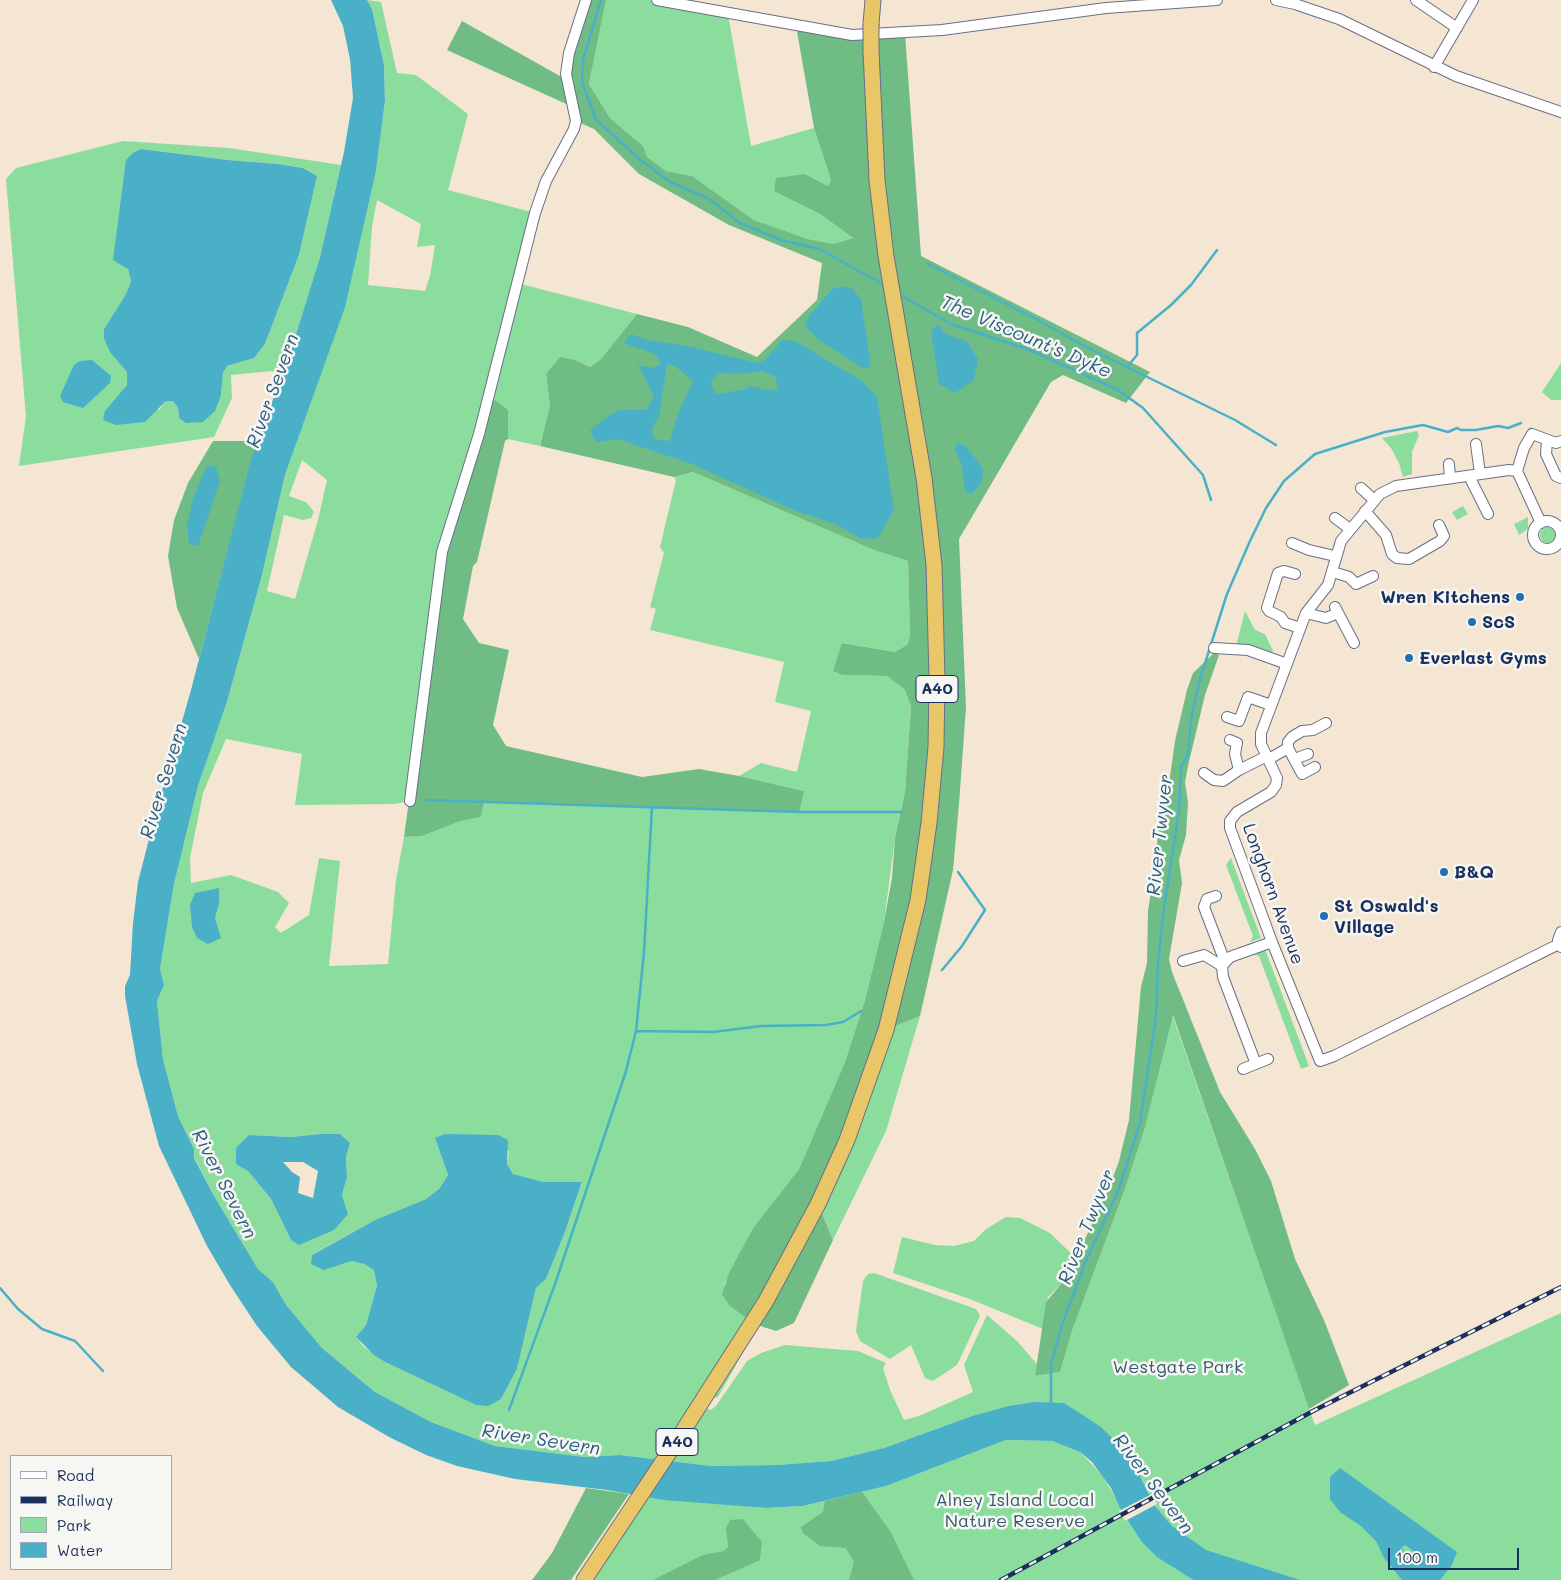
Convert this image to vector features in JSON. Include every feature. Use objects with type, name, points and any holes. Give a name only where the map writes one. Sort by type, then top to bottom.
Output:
[{"type":"highway","name":"A40","points":[[584,1580],[674,1445],[766,1301],[791,1258],[822,1196],[847,1140],[886,1030],[918,900],[929,823],[936,747],[937,678],[934,565],[924,478],[886,256],[877,180],[871,51],[873,0]]},
{"type":"street","points":[[410,801],[442,552],[479,434],[535,212],[546,181],[574,129],[576,121],[566,74],[569,53],[586,0]]},
{"type":"street","points":[[657,0],[796,26],[862,35],[942,30],[1106,8],[1217,0]]},
{"type":"street","points":[[1276,0],[1295,4],[1339,20],[1434,67],[1561,112]]},
{"type":"street","points":[[1416,0],[1457,28]]},
{"type":"street","points":[[1434,67],[1473,0]]},
{"type":"street","points":[[1541,522],[1517,471],[1524,448],[1532,434],[1547,441],[1556,443],[1561,441]]},
{"type":"street","points":[[1547,441],[1546,454],[1556,476],[1561,478]]},
{"type":"street","points":[[1476,444],[1474,475],[1488,514]]},
{"type":"street","points":[[1449,464],[1450,478]]},
{"type":"street","name":"Longhorn Avenue","points":[[1517,471],[1509,470],[1396,486],[1374,500],[1350,529],[1341,541],[1335,556],[1328,585],[1306,613],[1260,739],[1277,778],[1276,785],[1271,792],[1237,812],[1230,821],[1230,828],[1272,942],[1320,1061],[1334,1056],[1560,945]]},
{"type":"street","points":[[1361,488],[1374,500]]},
{"type":"street","points":[[1365,511],[1386,535],[1392,554],[1396,558],[1409,559],[1440,541],[1444,536],[1439,525]]},
{"type":"street","points":[[1336,518],[1350,529]]},
{"type":"street","points":[[1549,521],[1560,529],[1559,542],[1552,548],[1540,547],[1533,537],[1535,528],[1541,522],[1549,521]]},
{"type":"street","points":[[1292,543],[1309,550],[1335,556]]},
{"type":"street","points":[[1295,574],[1284,571],[1278,574],[1267,608],[1281,617],[1285,623],[1300,628]]},
{"type":"street","points":[[1332,572],[1349,577],[1356,584],[1373,576]]},
{"type":"street","points":[[1306,613],[1326,618],[1337,610],[1354,643]]},
{"type":"street","points":[[1214,648],[1248,650],[1287,664]]},
{"type":"street","points":[[1227,716],[1239,721],[1248,696],[1271,705]]},
{"type":"street","points":[[1316,768],[1302,774],[1288,748],[1288,742],[1302,731],[1313,730],[1326,723]]},
{"type":"street","points":[[1230,740],[1237,743],[1235,754],[1239,770]]},
{"type":"street","points":[[1204,773],[1214,780],[1224,781],[1239,770],[1288,748]]},
{"type":"street","points":[[1295,760],[1308,754]]},
{"type":"street","points":[[1216,896],[1207,899],[1204,907],[1223,964],[1223,977],[1256,1064]]},
{"type":"street","points":[[1560,945],[1561,932]]},
{"type":"street","points":[[1223,964],[1230,958],[1272,942]]},
{"type":"street","points":[[1183,961],[1204,955],[1223,964]]},
{"type":"street","points":[[1243,1069],[1268,1060]]},
{"type":"green space","name":"Westgate Park","points":[[367,0],[381,2],[397,73],[416,75],[468,114],[448,190],[535,213],[517,283],[637,314],[600,360],[590,367],[575,360],[546,374],[550,405],[540,446],[508,439],[507,410],[410,801],[394,804],[295,805],[302,754],[226,739],[203,793],[190,858],[191,883],[231,875],[278,892],[289,903],[275,927],[281,933],[309,915],[319,858],[340,861],[329,966],[388,964],[396,880],[404,837],[422,836],[461,821],[481,817],[484,801],[735,809],[804,791],[739,776],[761,763],[797,772],[811,711],[775,702],[784,662],[650,630],[656,609],[650,607],[664,553],[660,547],[676,480],[674,477],[693,472],[874,550],[908,561],[910,635],[908,644],[895,652],[843,643],[833,671],[842,675],[887,676],[905,690],[911,707],[905,792],[895,838],[884,922],[865,1000],[845,1062],[799,1169],[753,1228],[724,1285],[754,1324],[744,1338],[749,1342],[718,1397],[714,1398],[707,1394],[706,1408],[711,1410],[716,1406],[747,1361],[761,1353],[785,1345],[858,1351],[886,1363],[883,1368],[890,1390],[904,1420],[919,1416],[973,1392],[964,1365],[987,1315],[1017,1341],[1037,1364],[1035,1376],[1060,1372],[1072,1331],[1125,1189],[1144,1131],[1172,1014],[1315,1425],[1561,1313],[1561,1580],[1250,1580],[1188,1557],[1033,1402],[1008,1406],[972,1416],[884,1448],[831,1461],[777,1465],[711,1466],[620,1455],[585,1457],[495,1446],[431,1422],[375,1392],[322,1348],[286,1306],[273,1282],[258,1269],[214,1196],[194,1157],[194,1149],[178,1116],[163,1059],[157,1001],[164,985],[160,969],[174,884],[198,786],[227,702],[261,579],[285,475],[344,307],[376,171],[385,101],[384,65],[372,9]],"holes":[[[377,200],[421,224],[417,247],[435,245],[430,276],[425,291],[368,285],[372,226]],[[302,460],[327,480],[318,520],[295,599],[267,591],[284,515],[303,520],[311,518],[314,512],[306,502],[289,496]],[[340,1134],[350,1143],[346,1157],[347,1177],[342,1195],[348,1214],[291,1240],[271,1199],[248,1171],[249,1135],[291,1137]],[[435,1138],[509,1151],[507,1164],[513,1174],[544,1182],[582,1183],[546,1279],[536,1288],[517,1369],[501,1399],[476,1405],[385,1362],[363,1346],[356,1337],[366,1325],[377,1284],[375,1270],[364,1264],[352,1261],[337,1266],[313,1254],[375,1220],[426,1199],[439,1189],[448,1175]]]},
{"type":"green space","points":[[586,0],[606,0],[589,84],[610,118],[643,146],[647,157],[666,171],[692,176],[754,220],[808,239],[833,244],[853,238],[820,214],[774,191],[776,178],[805,174],[828,186],[831,180],[814,128],[796,26],[852,35],[905,33],[921,256],[1150,372],[1126,403],[1063,375],[1051,382],[959,539],[966,707],[959,804],[953,870],[920,1016],[886,1030],[818,1204],[833,1240],[794,1323],[776,1331],[754,1324],[729,1305],[722,1294],[729,1273],[753,1228],[799,1169],[845,1062],[865,1000],[884,922],[892,878],[895,838],[905,792],[911,707],[905,690],[887,676],[842,675],[833,671],[842,643],[895,652],[908,644],[910,635],[908,561],[874,550],[693,472],[674,477],[540,446],[550,405],[546,374],[560,357],[575,360],[590,367],[600,360],[637,314],[688,327],[757,357],[817,300],[822,263],[729,225],[639,174],[594,129],[576,121],[573,107],[447,50],[462,21],[567,80]]},
{"type":"green space","points":[[606,0],[657,0],[728,14],[751,146],[814,128],[831,180],[828,186],[805,174],[775,191],[820,214],[853,238],[833,244],[808,239],[754,220],[692,176],[666,171],[646,157],[643,146],[610,118],[589,84]]},
{"type":"green space","points":[[123,141],[229,148],[341,165],[320,257],[283,370],[231,375],[232,398],[214,437],[19,466],[26,416],[6,179],[16,168]],"holes":[[[141,149],[303,168],[317,176],[299,255],[265,344],[254,358],[227,366],[223,373],[221,395],[179,418],[178,408],[173,401],[166,401],[159,410],[119,396],[127,385],[127,372],[104,329],[126,294],[131,281],[128,269],[134,152]]]},
{"type":"green space","points":[[1561,363],[1561,400],[1551,400],[1542,392]]},
{"type":"green space","points":[[488,395],[508,410],[508,439],[505,441],[477,562],[473,566],[463,619],[479,643],[509,650],[493,725],[506,746],[642,777],[699,769],[739,776],[804,791],[799,812],[484,802],[481,817],[461,821],[422,836],[404,837],[443,550]]},
{"type":"green space","points":[[1417,431],[1419,435],[1412,452],[1412,474],[1403,477],[1399,463],[1391,448],[1382,438]]},
{"type":"green space","points":[[213,441],[257,441],[199,659],[177,608],[168,556],[174,520],[188,483]]},
{"type":"green space","points":[[1463,506],[1468,514],[1457,520],[1452,512]]},
{"type":"green space","points":[[1528,517],[1528,529],[1519,535],[1514,524]]},
{"type":"green space","points":[[1545,527],[1551,527],[1556,532],[1554,541],[1545,543],[1540,538],[1540,532]]},
{"type":"green space","points":[[1245,611],[1255,630],[1265,634],[1273,651],[1271,655],[1236,646]]},
{"type":"green space","points":[[1214,653],[1219,655],[1205,695],[1185,782],[1188,803],[1186,835],[1179,860],[1182,883],[1169,959],[1172,972],[1220,1092],[1255,1149],[1271,1181],[1295,1259],[1324,1320],[1349,1385],[1309,1409],[1173,1015],[1144,1131],[1125,1189],[1072,1331],[1060,1372],[1035,1376],[1046,1302],[1061,1284],[1076,1258],[1109,1188],[1119,1161],[1129,1120],[1141,987],[1147,963],[1148,911],[1156,858],[1159,819],[1168,791],[1175,741],[1187,690],[1193,673]]},
{"type":"green space","points":[[1231,858],[1261,938],[1250,942],[1253,936],[1226,865]]},
{"type":"green space","points":[[1265,949],[1309,1066],[1301,1069],[1259,956],[1252,954]]},
{"type":"green space","points":[[920,1016],[886,1131],[833,1240],[818,1204],[886,1030]]},
{"type":"green space","points":[[1006,1217],[1020,1218],[1050,1233],[1076,1258],[1061,1284],[1048,1297],[1043,1329],[970,1299],[893,1273],[902,1237],[935,1245],[954,1246],[974,1241],[986,1229]]},
{"type":"green space","points":[[874,1273],[976,1309],[980,1316],[957,1365],[933,1381],[925,1378],[911,1345],[890,1359],[860,1341],[856,1331],[863,1281],[868,1274]]},
{"type":"green space","name":"Alney Island Local Nature Reserve","points":[[1006,1440],[1052,1441],[1080,1452],[1102,1475],[1141,1541],[1174,1568],[1194,1580],[592,1580],[646,1497],[766,1508],[803,1506],[886,1486]]},
{"type":"green space","points":[[586,1488],[629,1494],[571,1580],[532,1580],[552,1553]]},
{"type":"green space","points":[[862,1492],[890,1531],[914,1580],[849,1580],[854,1562],[846,1548],[820,1546],[803,1533],[801,1527],[823,1512],[825,1501]]},
{"type":"green space","points":[[743,1519],[762,1542],[760,1560],[715,1580],[653,1580],[703,1555],[724,1551],[728,1547],[726,1528],[730,1520]]},
{"type":"water","points":[[331,0],[367,0],[372,9],[384,65],[385,101],[376,171],[345,307],[285,475],[261,579],[227,702],[198,786],[174,884],[160,969],[164,985],[157,1001],[163,1059],[178,1116],[194,1149],[194,1158],[214,1196],[258,1269],[273,1282],[286,1305],[322,1348],[375,1392],[431,1422],[495,1446],[585,1457],[620,1455],[711,1466],[777,1465],[831,1461],[884,1448],[972,1416],[1008,1406],[1033,1402],[1064,1403],[1101,1427],[1125,1451],[1135,1466],[1154,1505],[1172,1526],[1206,1550],[1300,1580],[1194,1580],[1190,1578],[1157,1557],[1141,1541],[1120,1508],[1111,1488],[1092,1462],[1080,1452],[1052,1441],[1006,1440],[886,1486],[803,1506],[766,1508],[664,1500],[607,1490],[515,1479],[457,1466],[426,1455],[389,1437],[338,1407],[291,1367],[257,1326],[230,1285],[207,1246],[159,1146],[137,1064],[125,996],[125,986],[130,975],[138,882],[156,812],[191,690],[251,460],[292,347],[320,257],[344,152],[353,98],[350,59],[343,26]]},
{"type":"water","points":[[141,149],[278,164],[303,168],[317,176],[299,255],[265,344],[254,358],[227,366],[223,373],[221,395],[215,411],[203,422],[186,423],[179,418],[178,408],[173,401],[166,401],[145,422],[116,425],[103,420],[105,411],[127,385],[127,372],[110,352],[104,338],[104,329],[126,294],[131,281],[128,269],[113,260],[126,160],[134,152]]},
{"type":"water","points":[[842,286],[853,289],[861,300],[871,366],[864,369],[819,340],[805,326],[809,316],[832,289]]},
{"type":"water","points":[[938,325],[946,334],[967,342],[978,359],[974,380],[955,393],[939,384],[931,331]]},
{"type":"water","points":[[631,334],[647,340],[687,346],[757,363],[765,360],[782,340],[795,341],[862,381],[877,397],[894,510],[878,538],[862,539],[835,524],[796,511],[692,464],[617,439],[596,442],[590,431],[600,422],[618,410],[646,410],[654,397],[638,365],[651,368],[661,364],[655,354],[624,343]],"holes":[[[667,364],[675,366],[693,381],[678,414],[670,441],[654,439],[652,430],[659,416]],[[760,371],[775,376],[778,389],[767,390],[750,386],[743,390],[715,394],[711,381],[720,373],[742,374]]]},
{"type":"water","points":[[92,360],[111,376],[110,383],[83,408],[63,402],[60,396],[74,365],[80,361]]},
{"type":"water","points":[[958,442],[967,447],[983,469],[982,482],[973,493],[967,493],[964,487],[962,467],[955,448]]},
{"type":"water","points":[[207,466],[216,467],[220,481],[198,546],[189,544],[187,526],[193,498]]},
{"type":"water","points":[[219,888],[219,903],[215,918],[221,938],[208,944],[197,938],[192,927],[190,905],[195,893]]},
{"type":"water","points":[[340,1134],[350,1143],[346,1157],[347,1177],[342,1195],[348,1214],[334,1230],[299,1245],[291,1240],[271,1199],[248,1171],[236,1164],[236,1148],[249,1135],[291,1137]],"holes":[[[283,1162],[303,1162],[318,1171],[313,1198],[298,1193],[300,1177],[292,1172]]]},
{"type":"water","points":[[445,1134],[498,1135],[508,1140],[507,1164],[513,1174],[544,1182],[582,1182],[546,1279],[536,1288],[517,1369],[501,1399],[488,1406],[476,1405],[385,1362],[374,1355],[356,1337],[366,1325],[377,1285],[374,1270],[364,1264],[352,1261],[324,1270],[311,1264],[312,1255],[375,1220],[426,1199],[439,1189],[448,1175],[435,1138]]},
{"type":"water","points":[[1340,1468],[1457,1552],[1452,1565],[1440,1580],[1402,1580],[1384,1558],[1376,1541],[1361,1526],[1340,1512],[1330,1499],[1330,1477]],"holes":[[[1405,1545],[1419,1555],[1423,1561],[1418,1566],[1409,1562],[1402,1547]]]},
{"type":"pier","points":[[1152,1494],[1157,1504],[1125,1521],[1119,1511]]},
{"type":"waterway","name":"The Viscount's Dyke","points":[[601,0],[583,60],[582,82],[596,120],[642,161],[670,182],[709,199],[740,223],[781,240],[819,249],[886,286]]},
{"type":"waterway","points":[[1127,367],[1137,355],[1137,333],[1171,305],[1191,285],[1217,250]]},
{"type":"waterway","points":[[928,264],[1036,319],[1084,346],[1235,420],[1276,445]]},
{"type":"waterway","name":"The Viscount's Dyke","points":[[897,293],[951,324],[1030,350],[1118,390],[1143,408],[1203,475],[1211,500]]},
{"type":"waterway","name":"River Twyver","points":[[1051,1403],[1051,1365],[1062,1325],[1085,1263],[1119,1189],[1140,1123],[1156,1017],[1158,961],[1179,811],[1181,767],[1188,755],[1191,719],[1200,679],[1227,594],[1250,541],[1266,508],[1284,481],[1315,454],[1385,432],[1423,425],[1448,432],[1457,428],[1461,430],[1476,430],[1498,426],[1508,428],[1521,423]]},
{"type":"waterway","points":[[425,800],[799,812],[901,812]]},
{"type":"waterway","points":[[636,1031],[644,952],[652,807]]},
{"type":"waterway","points":[[942,970],[962,946],[985,910],[958,872]]},
{"type":"waterway","points":[[509,1410],[555,1284],[626,1071],[636,1031],[713,1032],[761,1026],[826,1025],[843,1022],[861,1011]]},
{"type":"waterway","points":[[0,1288],[18,1309],[42,1329],[75,1341],[103,1371]]},
{"type":"railway","points":[[1001,1580],[1315,1410],[1561,1287]]},
{"type":"place","name":"Wren Kitchens","points":[[1520,597]]},
{"type":"place","name":"ScS","points":[[1472,622]]},
{"type":"place","name":"Everlast Gyms","points":[[1409,658]]},
{"type":"place","name":"B&Q","points":[[1444,872]]},
{"type":"place","name":"St Oswald's Village","points":[[1324,916]]},
{"type":"water label","name":"River Severn","points":[[273,391]]},
{"type":"water label","name":"River Severn","points":[[164,781]]},
{"type":"water label","name":"River Severn","points":[[224,1184]]},
{"type":"water label","name":"River Severn","points":[[541,1440]]},
{"type":"water label","name":"River Severn","points":[[1153,1484]]}]
